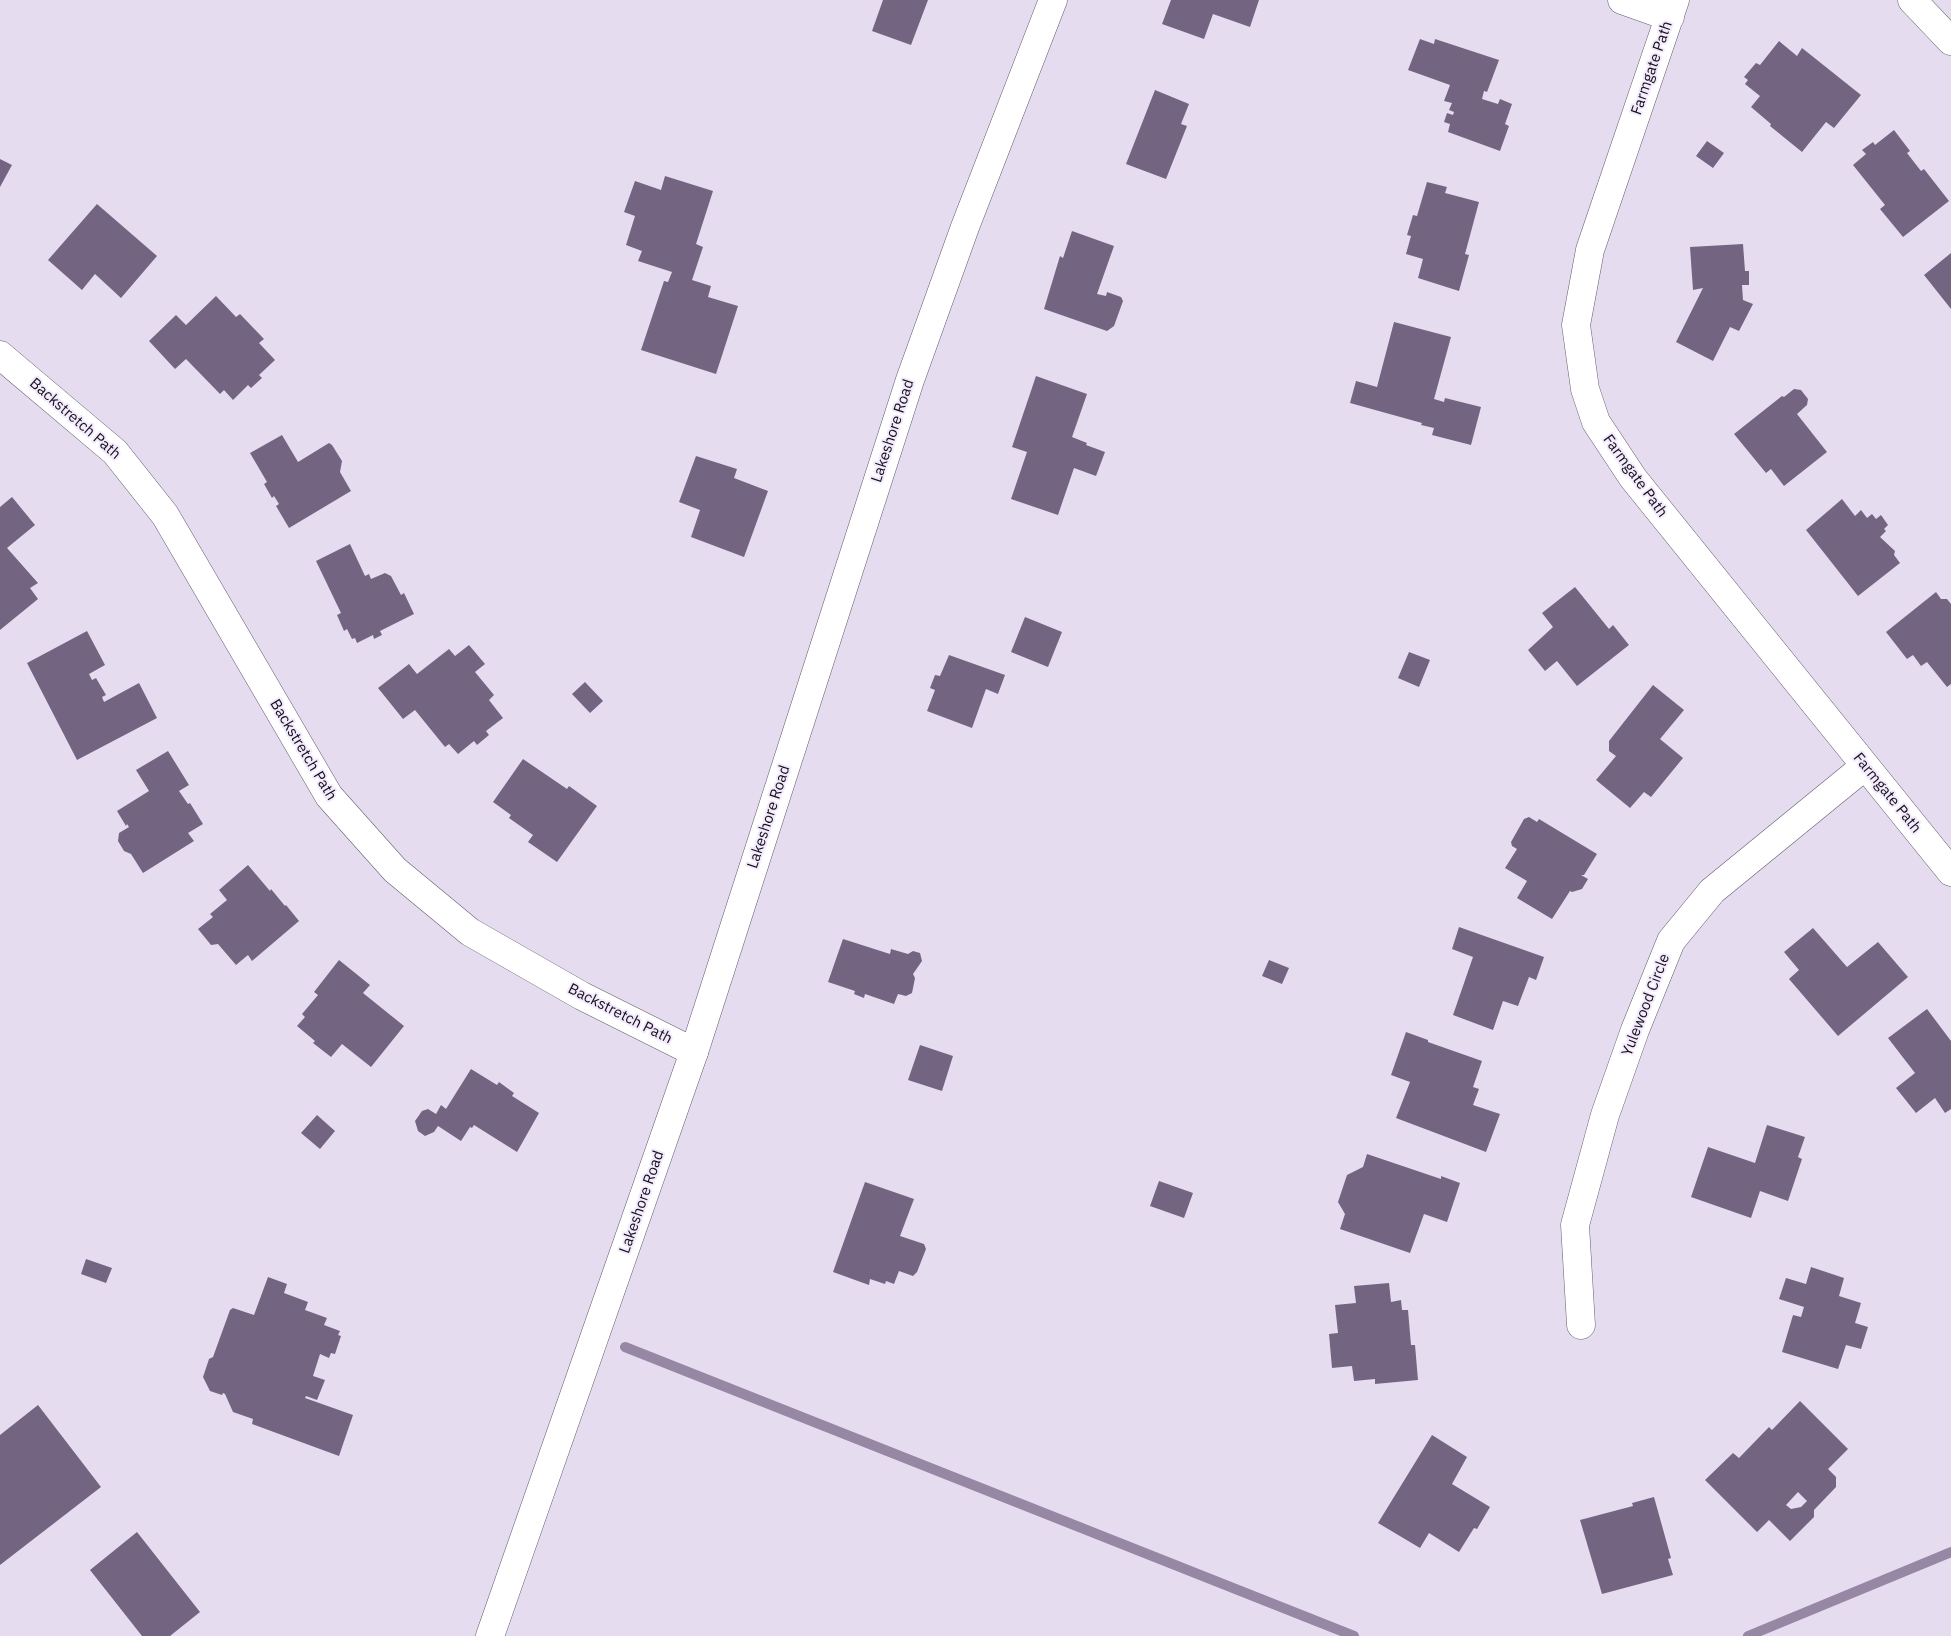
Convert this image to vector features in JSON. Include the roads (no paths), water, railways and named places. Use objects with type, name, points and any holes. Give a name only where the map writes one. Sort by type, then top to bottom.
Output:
[{"type":"street","name":"Lakeshore Road","points":[[490,1636],[694,1052],[894,426],[965,227],[1053,0]]},
{"type":"street","points":[[1622,0],[1672,9]]},
{"type":"street","points":[[1912,0],[1951,41]]},
{"type":"street","name":"Farmgate Path","points":[[1672,9],[1590,250],[1576,325],[1585,388],[1596,422],[1633,478],[1951,872]]},
{"type":"street","name":"Backstretch Path","points":[[0,355],[115,452],[165,515],[329,796],[395,870],[470,932],[582,996],[694,1052]]},
{"type":"street","name":"Yulewood Circle","points":[[1581,1325],[1574,1225],[1605,1115],[1635,1030],[1671,941],[1712,891],[1866,766]]},
{"type":"waterway","points":[[625,1347],[1354,1636]]},
{"type":"waterway","points":[[1748,1636],[1951,1552]]}]
